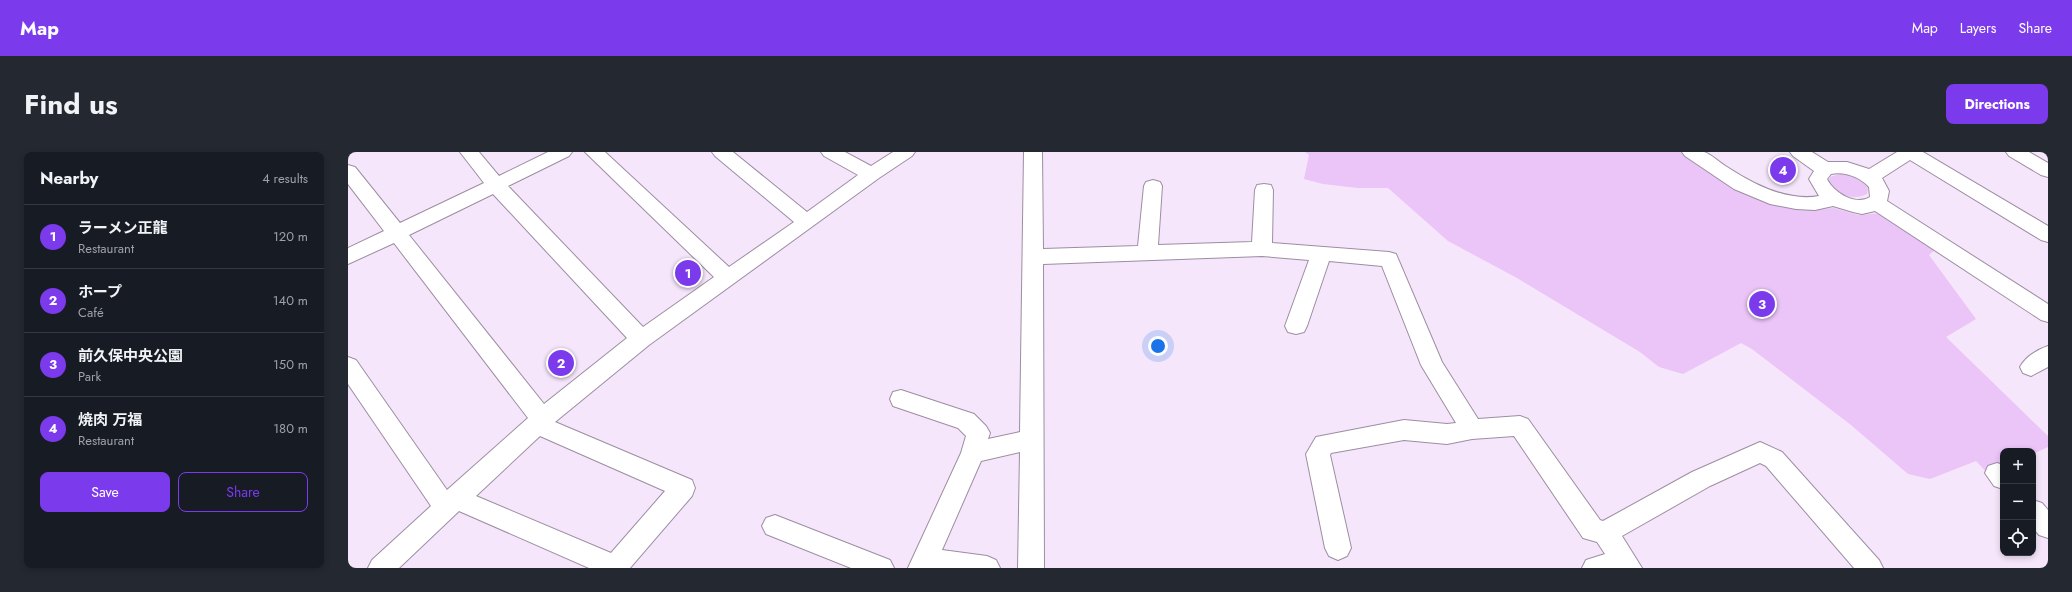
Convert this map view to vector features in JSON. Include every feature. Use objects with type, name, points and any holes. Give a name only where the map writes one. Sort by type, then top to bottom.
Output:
[{"type":"street","points":[[469,152],[496,185],[641,339]]},
{"type":"street","points":[[348,257],[563,152]]},
{"type":"street","points":[[594,152],[728,278]]},
{"type":"street","points":[[721,152],[808,222]]},
{"type":"street","points":[[830,152],[872,174]]},
{"type":"street","points":[[381,568],[539,422],[641,339],[808,222],[872,174],[906,152]]},
{"type":"street","points":[[1031,568],[1033,152]]},
{"type":"street","points":[[1691,152],[1737,183],[1766,196],[1806,204],[1822,203],[1835,199]]},
{"type":"street","points":[[1799,152],[1825,169],[1842,167],[1869,177],[1878,184],[1881,192],[1880,199],[1876,203],[1866,206],[1855,206],[1835,199],[1820,184],[1818,179],[1825,169]]},
{"type":"street","points":[[1869,177],[1910,152],[2048,235]]},
{"type":"street","points":[[2015,152],[2048,171]]},
{"type":"street","points":[[348,171],[397,233],[539,422],[683,488],[615,567],[450,503],[348,366]]},
{"type":"street","points":[[1148,252],[1154,186]]},
{"type":"street","points":[[1262,249],[1264,190]]},
{"type":"street","points":[[1876,203],[2048,314]]},
{"type":"street","points":[[1032,257],[1262,249],[1389,259],[1432,365],[1472,429]]},
{"type":"street","points":[[1296,326],[1322,253]]},
{"type":"street","points":[[901,399],[966,422],[978,433],[973,453],[922,563],[987,568]]},
{"type":"street","points":[[1338,548],[1318,454],[1324,444],[1404,430],[1447,434],[1472,429],[1520,426],[1592,530],[1605,533],[1701,479],[1760,452],[1774,459],[1870,568]]},
{"type":"street","points":[[973,453],[1032,440]]},
{"type":"street","points":[[2036,514],[2048,527]]},
{"type":"street","points":[[774,526],[881,568]]},
{"type":"street","points":[[1595,568],[1627,565],[1605,533]]},
{"type":"shaded area","points":[[1305,152],[1683,152],[1744,193],[1765,202],[1808,210],[1834,208],[1858,215],[1881,213],[1936,249],[1929,255],[1976,319],[1946,337],[2048,436],[2048,447],[2036,453],[2036,448],[2000,448],[2000,472],[1991,477],[1976,461],[1930,479],[1908,474],[1851,425],[1752,349],[1741,343],[1683,374],[1659,367],[1640,352],[1517,278],[1448,241],[1388,188],[1358,188],[1323,184],[1304,179],[1309,155]]},
{"type":"shaded area","points":[[1843,173],[1861,180],[1868,189],[1867,194],[1850,197],[1836,190],[1829,181],[1830,177]]},
{"type":"place","name":"焼肉 万福","points":[[1783,170]]},
{"type":"place","name":"ラーメン正龍","points":[[688,273]]},
{"type":"place","name":"前久保中央公園","points":[[1762,304]]},
{"type":"place","name":"ホープ","points":[[561,363]]}]
